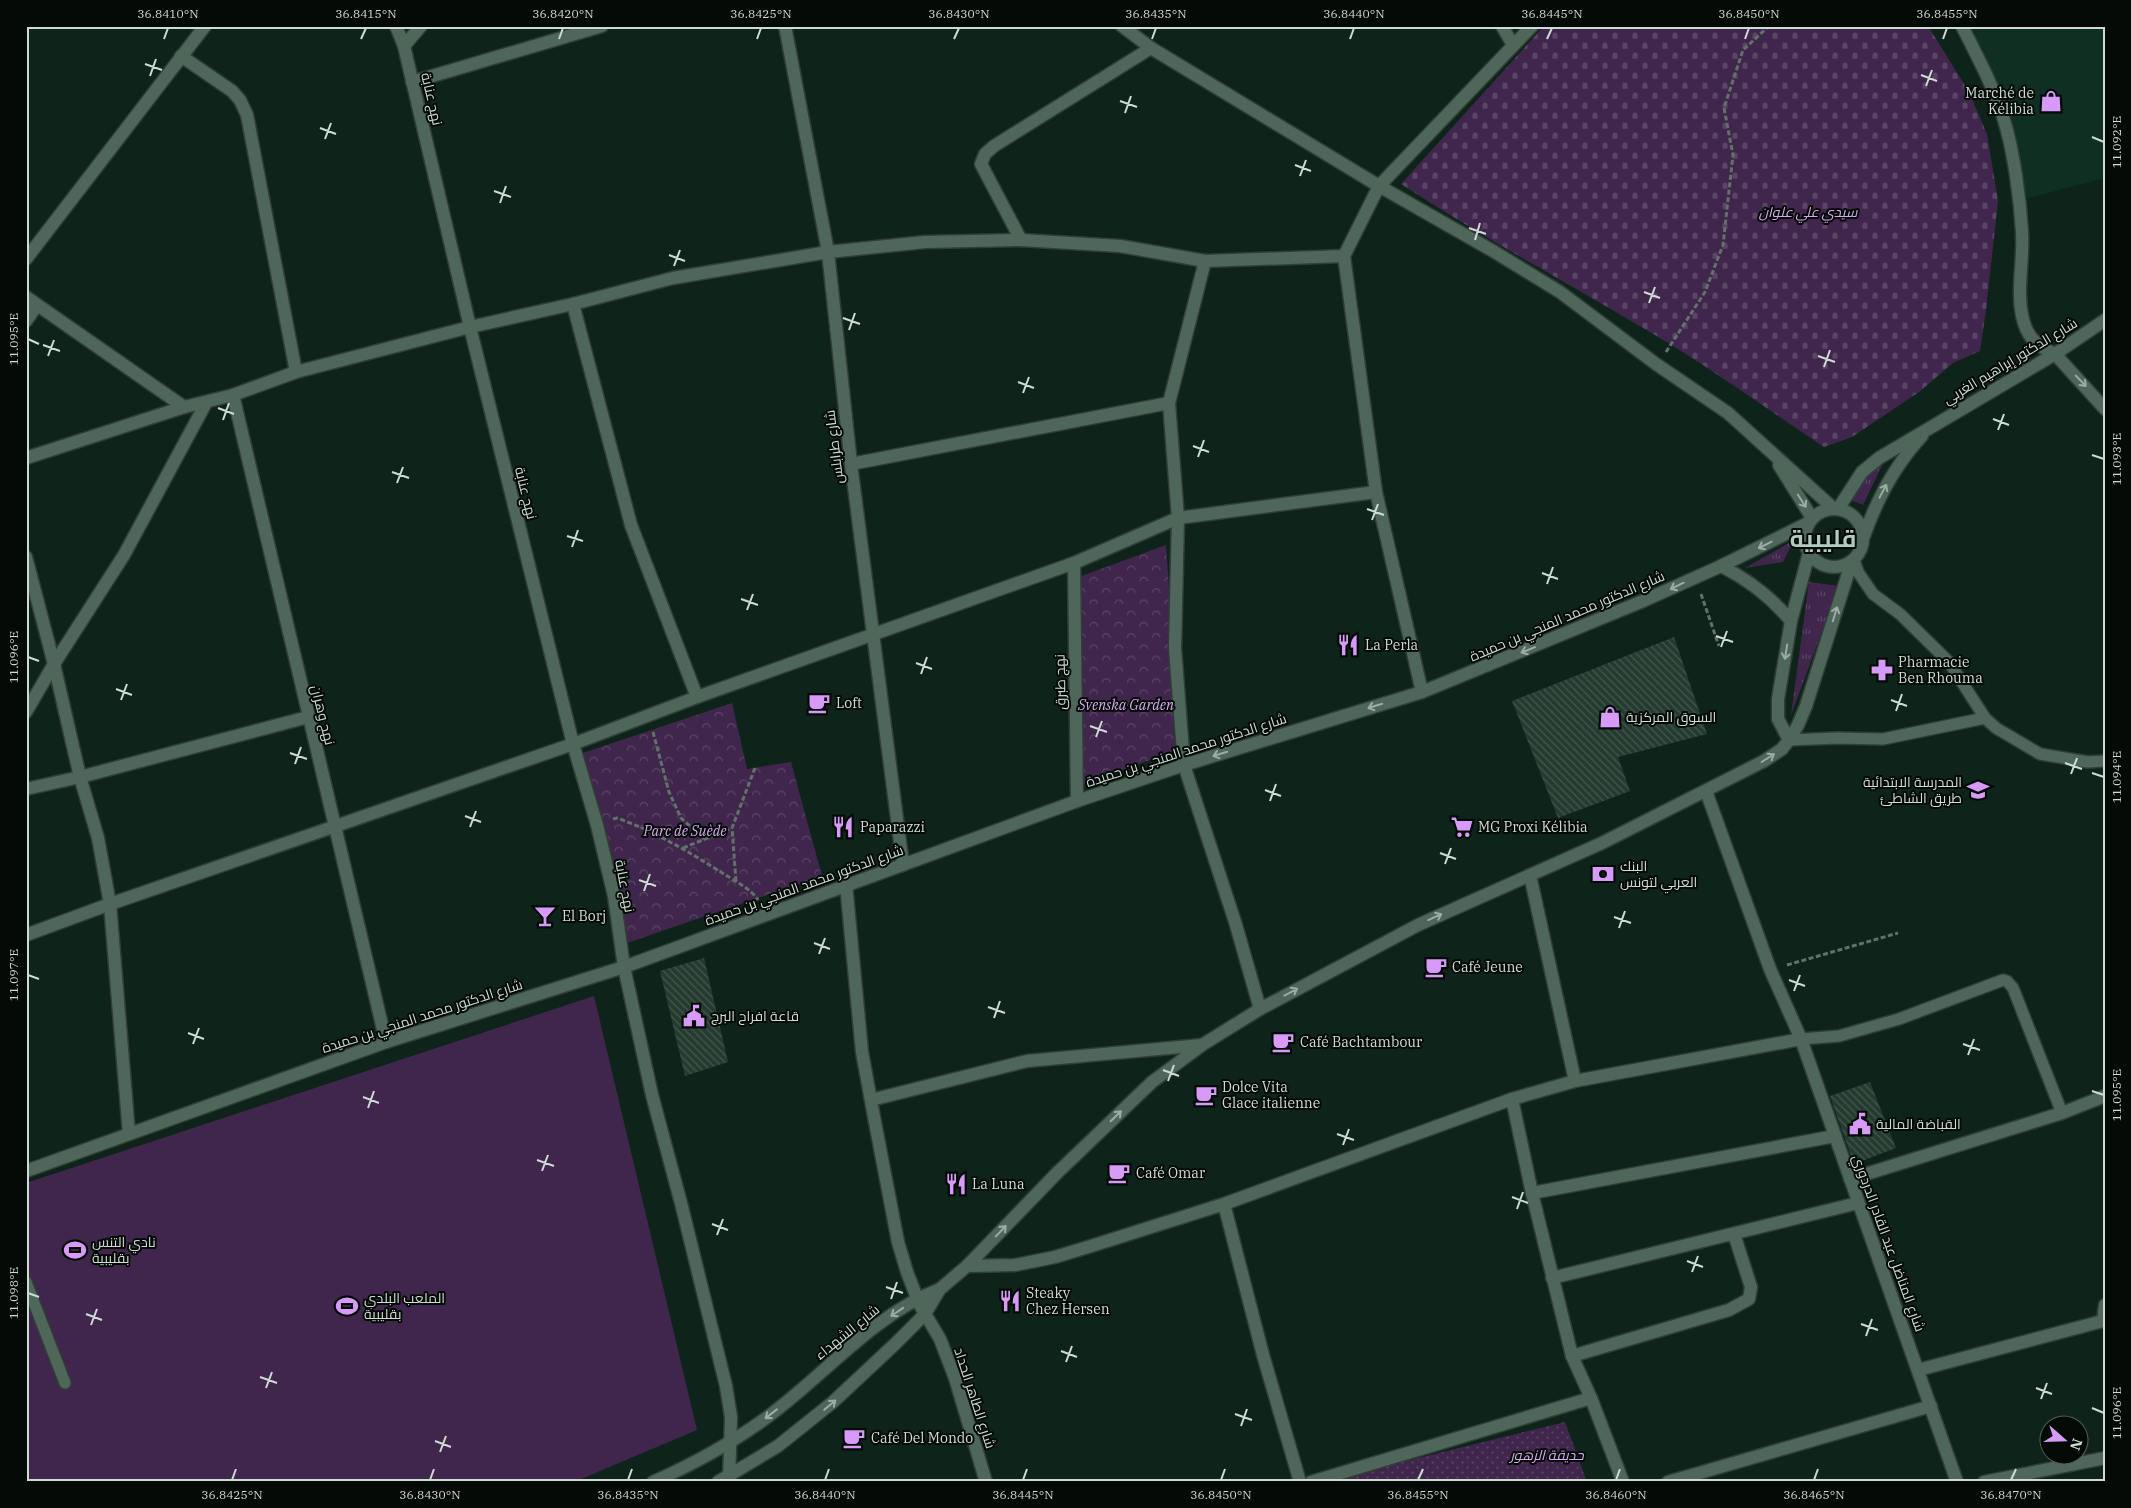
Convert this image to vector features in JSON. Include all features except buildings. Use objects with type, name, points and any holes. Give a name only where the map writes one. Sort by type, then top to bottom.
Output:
[{"type":"street","points":[[26,259],[205,26]]},
{"type":"street","name":"نهج عنابة","points":[[396,26],[404,46],[470,327],[573,744],[597,825],[614,896],[624,967],[652,1095],[726,1386],[731,1417],[730,1479]]},
{"type":"street","points":[[404,46],[421,26]]},
{"type":"street","points":[[412,82],[602,26]]},
{"type":"street","name":"شارع طرابلس","points":[[785,26],[828,252],[851,464],[903,865]]},
{"type":"street","points":[[1122,26],[1150,48],[1560,292],[1656,364],[1728,413],[1772,454],[1836,508],[1853,515],[1858,521],[1864,536]]},
{"type":"street","points":[[1502,26],[1513,45]]},
{"type":"street","points":[[1422,692],[1376,492],[1344,256],[1379,186],[1532,26]]},
{"type":"street","points":[[1962,26],[1986,74],[2004,119],[2010,144],[2020,207],[2023,247],[2020,278],[2024,324],[2032,339],[2043,349],[2055,354],[2105,409]]},
{"type":"street","points":[[1021,240],[981,164],[985,154],[1000,142],[1150,48]]},
{"type":"street","points":[[181,56],[232,91],[240,100],[247,115],[296,372]]},
{"type":"street","points":[[26,458],[184,407],[233,395],[296,372],[470,327],[573,304],[673,278],[828,252],[925,242],[1021,240],[1120,246],[1205,261],[1344,256]]},
{"type":"street","points":[[1205,261],[1169,403],[1178,518],[1175,648],[1184,765],[1225,888],[1260,1009]]},
{"type":"street","points":[[26,297],[184,407]]},
{"type":"street","points":[[573,304],[631,525],[697,697]]},
{"type":"street","points":[[26,321],[37,305]]},
{"type":"street","name":"شارع الدكتور إبراهيم الغربي","points":[[1836,508],[1862,472],[1879,458],[2055,354],[2105,320]]},
{"type":"street","name":"نهج وهران","points":[[233,395],[386,1042]]},
{"type":"street","points":[[26,712],[54,664],[124,555],[206,403]]},
{"type":"street","points":[[851,464],[1169,403]]},
{"type":"street","points":[[718,1482],[730,1479],[778,1446],[833,1402],[925,1314],[940,1289],[967,1266],[1057,1173],[1152,1082],[1202,1045],[1260,1009],[1418,924],[1602,843],[1768,759],[1782,749],[1798,725],[1806,706],[1853,560],[1861,549],[1872,512],[1896,467],[1930,427]]},
{"type":"street","points":[[1772,454],[1810,520]]},
{"type":"street","points":[[26,935],[110,904],[573,744],[697,697],[1074,563],[1178,518],[1376,492]]},
{"type":"street","points":[[1836,508],[1822,511],[1810,520],[1804,535],[1809,554],[1815,561],[1824,566],[1834,568],[1843,566],[1853,560]]},
{"type":"street","name":"شارع الدكتور محمد المنجي بن حميدة","points":[[26,1171],[386,1042],[624,967],[846,884],[1077,801],[1184,765],[1422,692],[1670,590],[1810,520]]},
{"type":"street","points":[[1789,740],[1778,719],[1777,709],[1791,621],[1809,554]]},
{"type":"street","points":[[26,557],[54,664],[80,778],[98,838],[110,904],[129,1134]]},
{"type":"street","name":"نهج طبرق","points":[[1074,563],[1077,801]]},
{"type":"street","points":[[1721,566],[1745,579],[1767,595],[1791,621]]},
{"type":"street","points":[[26,789],[80,778],[308,717]]},
{"type":"street","name":"شارع المناضل عبد القادر الدردوري","points":[[1706,791],[1770,970],[1802,1039],[1957,1482]]},
{"type":"street","points":[[1530,875],[1575,1081]]},
{"type":"street","name":"شارع الطاهر الحداد","points":[[846,884],[862,1052],[898,1242],[917,1298],[940,1339],[955,1378],[986,1482]]},
{"type":"street","points":[[967,1266],[1015,1265],[1055,1257],[1224,1204],[1512,1099],[1575,1081],[1802,1039]]},
{"type":"street","points":[[871,1100],[1026,1061],[1202,1045]]},
{"type":"street","points":[[1850,1179],[2062,1113],[2105,1096]]},
{"type":"street","points":[[1512,1099],[1532,1193],[1572,1356],[1591,1398],[1623,1482]]},
{"type":"street","points":[[1532,1193],[1835,1136]]},
{"type":"street","points":[[1552,1278],[1858,1203]]},
{"type":"street","points":[[1224,1204],[1263,1356],[1300,1482]]},
{"type":"street","points":[[1572,1356],[1729,1310],[1749,1300],[1751,1287],[1734,1234]]},
{"type":"street","name":"شارع الشهداء","points":[[653,1482],[730,1441],[766,1418],[888,1318],[917,1298],[940,1289]]},
{"type":"street","points":[[1918,1370],[2104,1324],[2105,1305]]},
{"type":"street","points":[[1311,1482],[1591,1398]]},
{"type":"street","points":[[1668,1482],[1931,1406]]},
{"type":"street","points":[[1984,1482],[2105,1458]]},
{"type":"lane","points":[[1853,560],[1865,584],[1873,594],[1900,614],[1949,662],[1986,718],[1996,728],[2040,754],[2088,762],[2105,761]]},
{"type":"lane","points":[[1789,740],[1883,739],[1986,718]]},
{"type":"lane","points":[[1802,1039],[1839,1036],[1899,1019],[2003,980],[2011,984],[2013,988],[2062,1113]]},
{"type":"lane","points":[[26,1282],[65,1383]]},
{"type":"path","points":[[1656,364],[1672,346],[1705,292],[1723,245],[1733,155],[1724,108],[1743,50],[1770,26]]},
{"type":"path","points":[[1695,577],[1719,646]]},
{"type":"path","points":[[648,715],[669,792],[681,818],[704,839]]},
{"type":"path","points":[[736,882],[732,828],[755,768]]},
{"type":"path","points":[[597,825],[617,818],[642,827],[683,848],[736,882],[757,898],[763,915]]},
{"type":"path","points":[[683,848],[732,828]]},
{"type":"path","points":[[1770,970],[1898,933]]},
{"type":"shaded area","name":"Marché de Kélibia","points":[[1958,26],[2105,26],[2105,178],[2020,200],[2011,124]]},
{"type":"green space","name":"سيدي علي علوان","points":[[1544,26],[1928,26],[1969,92],[1987,134],[1998,201],[1980,351],[1953,363],[1919,392],[1852,437],[1824,447],[1670,344],[1401,184]]},
{"type":"green space","points":[[1884,461],[1863,505],[1840,496]]},
{"type":"green space","points":[[1794,540],[1783,562],[1745,568]]},
{"type":"green space","name":"Svenska Garden","points":[[1166,545],[1180,749],[1079,786],[1068,581]]},
{"type":"green space","points":[[1809,582],[1839,586],[1791,715]]},
{"type":"green space","name":"Parc de Suède","points":[[732,703],[747,769],[791,762],[822,876],[624,944],[574,756]]},
{"type":"green space","name":"الملعب البلدي بقليبية","points":[[594,996],[697,1430],[574,1482],[26,1482],[26,1183]]},
{"type":"green space","name":"حديقة الزهور","points":[[1565,1422],[1587,1482],[1321,1482]]},
{"type":"place","name":"Marché de Kélibia","points":[[2051,101]]},
{"type":"place","name":"La Perla","points":[[1348,645]]},
{"type":"place","name":"Pharmacie Ben Rhouma","points":[[1882,670]]},
{"type":"place","name":"Loft","points":[[819,703]]},
{"type":"place","name":"السوق المركزية","points":[[1610,717]]},
{"type":"place","name":"المدرسة الابتدائية طريق الشاطئ","points":[[1978,790]]},
{"type":"place","name":"Paparazzi","points":[[843,827]]},
{"type":"place","name":"MG Proxi Kélibia","points":[[1462,827]]},
{"type":"place","name":"البنك العربي لتونس","points":[[1603,874]]},
{"type":"place","name":"El Borj","points":[[545,916]]},
{"type":"place","name":"Café Jeune","points":[[1436,967]]},
{"type":"place","name":"قاعة افراح البرج","points":[[694,1016]]},
{"type":"place","name":"Café Bachtambour","points":[[1283,1042]]},
{"type":"place","name":"Dolce Vita Glace italienne","points":[[1206,1095]]},
{"type":"place","name":"القباضة المالية","points":[[1860,1124]]},
{"type":"place","name":"Café Omar","points":[[1119,1173]]},
{"type":"place","name":"La Luna","points":[[956,1184]]},
{"type":"place","name":"نادي التنس بقليبية","points":[[75,1250]]},
{"type":"place","name":"Steaky Chez Hersen","points":[[1010,1301]]},
{"type":"place","name":"الملعب البلدي بقليبية","points":[[347,1306]]},
{"type":"place","name":"Café Del Mondo","points":[[854,1438]]},
{"type":"district","name":"قليبية","points":[[1823,538]]}]
